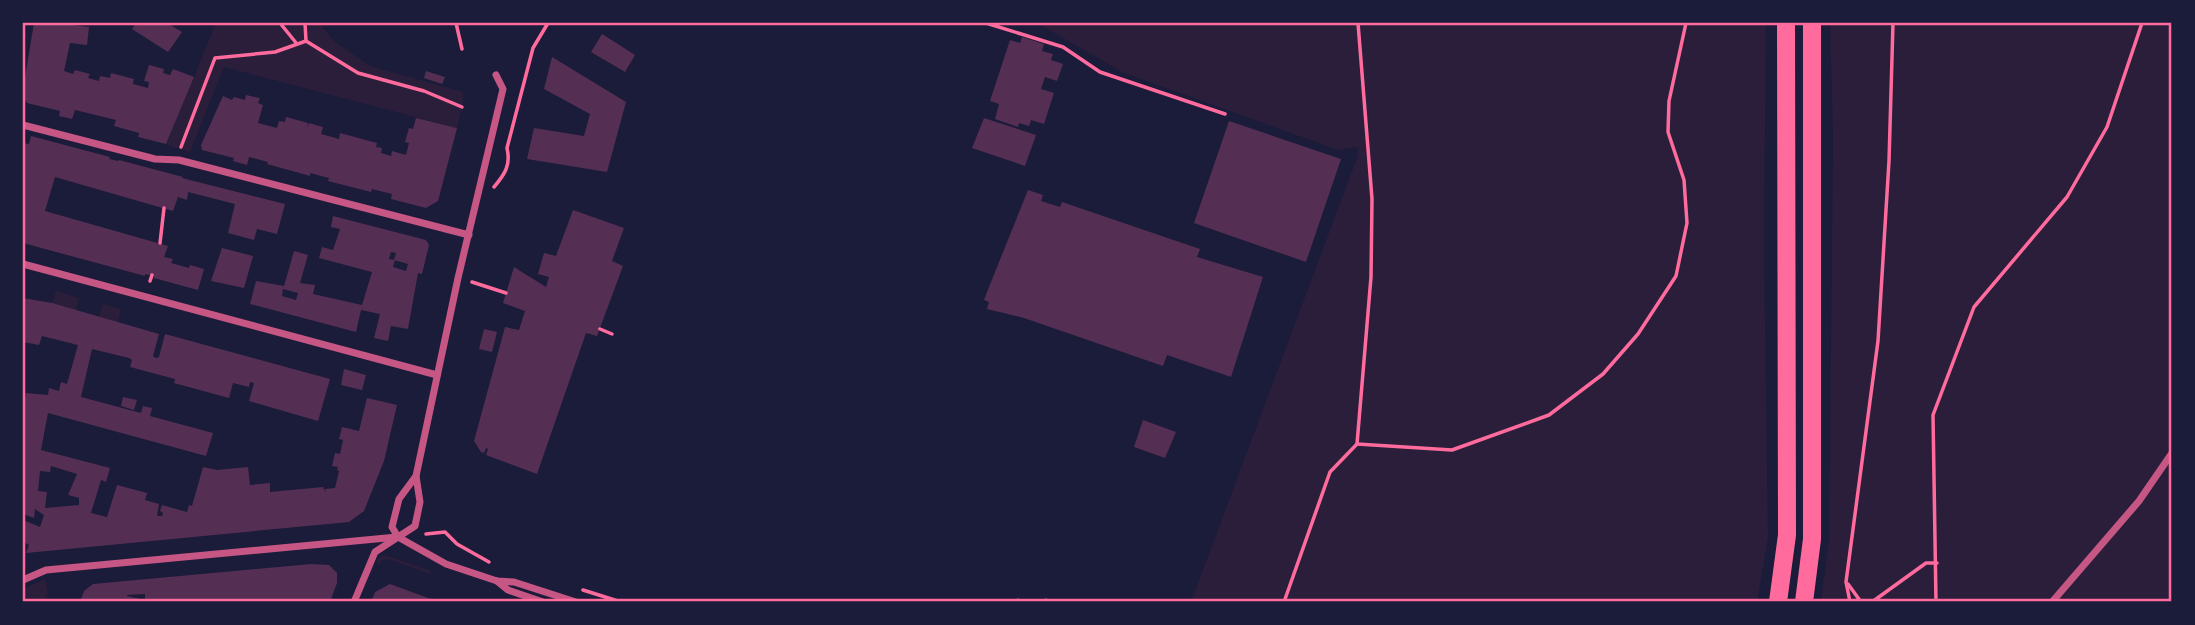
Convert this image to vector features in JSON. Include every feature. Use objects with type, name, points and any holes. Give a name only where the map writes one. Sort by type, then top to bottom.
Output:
[{"type":"main road","points":[[1778,602],[1787,535],[1786,23]]},
{"type":"main road","points":[[1804,602],[1812,539],[1812,23]]},
{"type":"street","points":[[354,602],[374,552],[415,526],[420,502],[416,476],[458,278],[503,89],[496,75]]},
{"type":"street","points":[[23,125],[155,159],[179,160],[469,235]]},
{"type":"street","points":[[23,264],[437,375]]},
{"type":"street","points":[[2052,602],[2139,501],[2172,453]]},
{"type":"street","points":[[397,537],[392,527],[399,499],[416,476]]},
{"type":"street","points":[[23,580],[46,570],[397,537],[446,564],[576,602]]},
{"type":"street","points":[[497,581],[508,590],[543,602]]},
{"type":"path","points":[[280,23],[297,44]]},
{"type":"path","points":[[305,23],[306,41]]},
{"type":"path","points":[[456,23],[462,49]]},
{"type":"path","points":[[505,175],[509,161],[507,148],[533,48],[548,23]]},
{"type":"path","points":[[986,23],[1063,47],[1100,72],[1225,114]]},
{"type":"path","points":[[1284,602],[1330,472],[1357,444],[1371,277],[1373,199],[1358,23]]},
{"type":"path","points":[[1357,444],[1452,450],[1549,415],[1603,374],[1639,334],[1676,276],[1687,223],[1684,180],[1668,131],[1669,101],[1686,23]]},
{"type":"path","points":[[1850,602],[1846,582],[1878,341],[1889,161],[1893,23]]},
{"type":"path","points":[[1936,602],[1933,415],[1974,307],[2067,197],[2107,127],[2143,23]]},
{"type":"path","points":[[180,149],[215,58],[275,52],[306,41]]},
{"type":"path","points":[[306,41],[358,73],[424,91],[462,107]]},
{"type":"path","points":[[160,243],[164,208]]},
{"type":"path","points":[[150,281],[152,275]]},
{"type":"path","points":[[458,278],[506,293]]},
{"type":"path","points":[[600,329],[612,334]]},
{"type":"path","points":[[1872,602],[1926,563],[1937,563]]},
{"type":"path","points":[[1846,582],[1861,602]]},
{"type":"shaded area","points":[[216,23],[325,23],[323,28],[334,41],[370,66],[463,92],[457,128],[224,67],[190,152],[166,145]]},
{"type":"shaded area","points":[[1037,23],[1766,23],[1764,244],[1768,538],[1757,602],[1191,602],[1358,155],[1358,147],[1338,150],[1122,72]]},
{"type":"shaded area","points":[[1830,23],[2172,23],[2172,602],[1821,602],[1829,540],[1833,139]]},
{"type":"shaded area","points":[[56,291],[79,298],[76,311],[52,304]]},
{"type":"shaded area","points":[[102,304],[121,309],[118,323],[99,318]]},
{"type":"shaded area","points":[[385,555],[431,571],[430,574],[388,559],[376,563]]},
{"type":"shaded area","points":[[45,579],[48,593],[44,601],[31,602],[23,595],[23,589]]},
{"type":"building","points":[[34,23],[89,27],[87,45],[70,43],[64,71],[73,74],[75,70],[90,74],[88,78],[99,81],[100,76],[110,78],[111,73],[134,79],[133,84],[148,88],[149,82],[144,81],[149,65],[164,69],[163,73],[170,75],[173,69],[194,77],[166,144],[138,137],[139,133],[114,126],[116,120],[75,110],[72,119],[59,116],[60,111],[27,103],[23,89]]},
{"type":"building","points":[[136,23],[167,23],[182,32],[168,52],[132,29]]},
{"type":"building","points":[[602,34],[635,55],[625,72],[591,52]]},
{"type":"building","points":[[1022,37],[1044,44],[1042,51],[1053,54],[1051,60],[1063,64],[1057,81],[1045,77],[1041,89],[1054,93],[1044,124],[1031,120],[1029,126],[1019,123],[1018,127],[995,119],[999,104],[990,101],[1010,40],[1020,43]]},
{"type":"building","points":[[552,57],[626,102],[607,172],[527,159],[534,128],[584,136],[590,114],[544,89]]},
{"type":"building","points":[[426,71],[445,77],[442,84],[424,78]]},
{"type":"building","points":[[246,95],[260,98],[258,103],[263,105],[258,123],[277,128],[279,121],[285,122],[286,117],[308,123],[307,128],[309,123],[323,127],[321,134],[339,139],[340,133],[377,143],[376,147],[382,148],[381,153],[391,156],[392,151],[406,155],[409,143],[405,142],[409,128],[413,129],[416,118],[457,128],[438,201],[426,208],[391,199],[392,194],[372,189],[371,192],[328,181],[329,178],[310,173],[310,176],[249,157],[247,165],[233,161],[234,158],[202,150],[201,145],[223,96],[232,100],[234,97],[245,100]]},
{"type":"building","points":[[984,118],[1036,135],[1025,166],[972,148]]},
{"type":"building","points":[[1229,121],[1341,159],[1306,262],[1194,223]]},
{"type":"building","points":[[31,136],[285,204],[277,234],[257,229],[254,240],[228,233],[235,204],[188,192],[187,200],[178,197],[173,211],[55,177],[45,211],[168,246],[164,257],[173,259],[171,263],[204,269],[198,290],[154,276],[145,276],[23,243],[23,143],[29,144]]},
{"type":"building","points":[[1028,190],[1043,195],[1041,201],[1060,207],[1062,202],[1200,249],[1197,257],[1263,277],[1231,377],[1167,355],[1163,366],[1024,318],[987,309],[989,302],[984,300]]},
{"type":"building","points":[[573,210],[624,228],[612,261],[623,266],[597,336],[586,333],[537,474],[486,455],[488,449],[486,448],[484,453],[481,452],[474,441],[505,327],[519,330],[525,311],[503,303],[514,267],[546,287],[549,277],[538,274],[544,253],[556,256]]},
{"type":"building","points":[[333,216],[426,240],[429,245],[422,274],[418,273],[408,329],[391,326],[388,341],[374,338],[380,314],[361,310],[356,332],[250,304],[256,281],[284,286],[294,251],[308,255],[300,283],[315,285],[313,294],[362,305],[372,272],[319,258],[322,247],[333,250],[340,229],[331,227]],"holes":[[[391,252],[396,253],[394,260],[389,259]],[[395,260],[408,264],[406,271],[393,267]],[[283,289],[298,293],[296,300],[282,296]]]},
{"type":"building","points":[[222,248],[253,256],[244,288],[211,281]]},
{"type":"building","points":[[23,298],[52,303],[159,334],[153,356],[156,358],[159,357],[165,334],[330,379],[318,421],[249,401],[254,383],[250,382],[249,387],[233,383],[229,398],[174,383],[175,379],[130,367],[132,360],[129,358],[92,349],[81,397],[141,413],[143,406],[152,408],[150,416],[213,433],[206,456],[48,413],[41,450],[110,468],[106,482],[101,480],[91,513],[107,517],[117,485],[147,493],[145,500],[159,504],[157,516],[162,516],[162,505],[187,512],[189,505],[192,506],[203,467],[217,470],[248,467],[250,485],[270,483],[270,492],[323,487],[326,493],[325,489],[335,488],[339,471],[338,467],[332,466],[335,453],[340,454],[343,440],[339,439],[342,427],[359,431],[367,398],[397,405],[384,461],[364,511],[349,522],[26,553],[29,545],[23,542],[23,520],[40,527],[44,515],[35,509],[34,518],[23,514],[23,409],[26,393],[48,395],[49,388],[59,391],[61,382],[67,384],[78,345],[42,336],[39,345],[23,342]],"holes":[[[51,466],[77,474],[68,495],[79,498],[79,505],[45,508],[47,492],[38,491],[40,471],[50,472]]]},
{"type":"building","points":[[484,329],[497,332],[492,352],[479,349]]},
{"type":"building","points":[[344,369],[366,375],[362,390],[341,385]]},
{"type":"building","points":[[123,397],[137,400],[134,410],[121,406]]},
{"type":"building","points":[[1143,420],[1176,432],[1165,458],[1134,447]]},
{"type":"building","points":[[311,564],[329,565],[337,573],[337,583],[330,602],[80,602],[84,591],[93,584]],"holes":[[[145,594],[145,600],[127,596],[127,595]]]},
{"type":"building","points":[[390,584],[439,602],[371,602],[375,592]]}]
